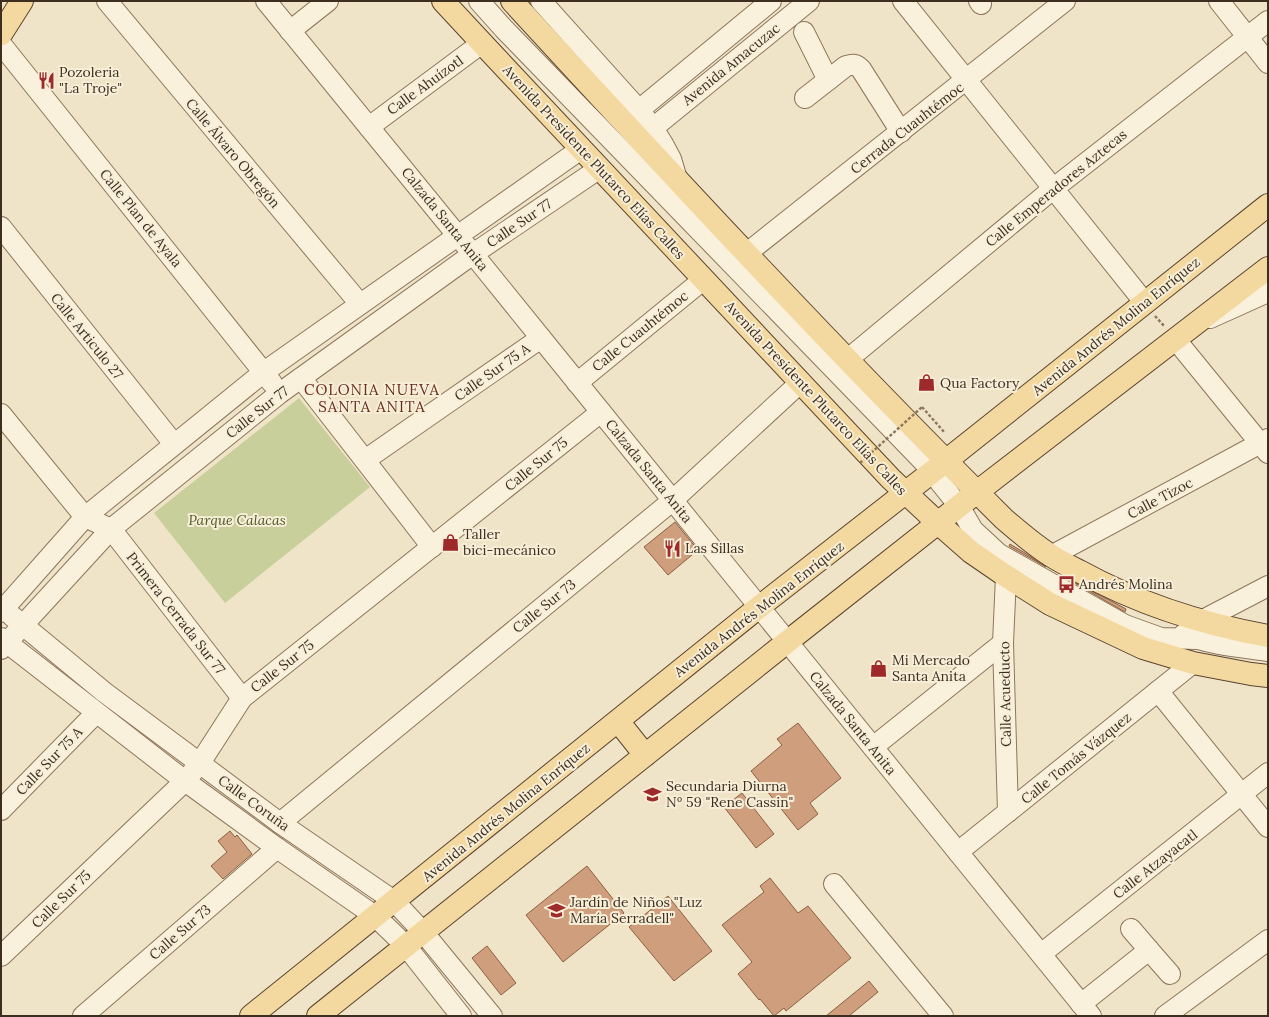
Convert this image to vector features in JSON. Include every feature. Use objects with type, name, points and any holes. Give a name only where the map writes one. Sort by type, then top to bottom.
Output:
[{"type":"main road","points":[[1,34],[22,1]]},
{"type":"main road","name":"Avenida Presidente Plutarco Elías Calles","points":[[443,1],[802,382],[891,479],[938,523],[972,552],[1050,604],[1143,648],[1193,663],[1268,676]]},
{"type":"main road","points":[[512,1],[677,180],[848,360],[939,467],[977,492],[1028,540],[1051,556],[1101,584],[1145,602],[1198,630],[1268,636]]},
{"type":"main road","name":"Avenida Andrés Molina Enríquez","points":[[251,1016],[760,607],[939,467],[1268,205]]},
{"type":"main road","points":[[318,1016],[959,506],[1268,268]]},
{"type":"main road","points":[[618,721],[645,755]]},
{"type":"street","name":"Calle Álvaro Obregón","points":[[107,1],[360,304]]},
{"type":"street","name":"Calzada Santa Anita","points":[[266,1],[1086,1010]]},
{"type":"street","points":[[290,30],[328,1]]},
{"type":"street","points":[[479,1],[509,34],[923,461],[939,467],[973,530],[999,554],[1126,624],[1161,638],[1198,630],[1268,586]]},
{"type":"street","points":[[541,1],[639,110],[653,128],[671,159],[677,180]]},
{"type":"street","name":"Avenida Amacuzac","points":[[639,110],[771,1]]},
{"type":"street","name":"Avenida Amacuzac","points":[[653,128],[809,1]]},
{"type":"street","points":[[903,1],[1145,303]]},
{"type":"street","name":"Cerrada Cuauhtémoc","points":[[747,253],[1065,1]]},
{"type":"street","points":[[1219,1],[1268,63]]},
{"type":"street","name":"Calle Emperadores Aztecas","points":[[848,360],[1054,188],[1268,21]]},
{"type":"street","points":[[804,32],[828,80]]},
{"type":"street","name":"Calle Plan de Ayala","points":[[1,44],[280,393]]},
{"type":"street","name":"Calle Ahuízotl","points":[[369,127],[482,44]]},
{"type":"street","points":[[805,98],[846,66],[852,64],[857,65],[901,132]]},
{"type":"street","name":"Calle Sur 77","points":[[2,609],[85,517],[264,372],[581,149]]},
{"type":"street","name":"Calle Sur 77","points":[[3,643],[22,625],[111,529],[280,393],[473,254],[600,168]]},
{"type":"street","name":"Calle Articulo 27","points":[[1,227],[174,444]]},
{"type":"street","name":"Calle Cuauhtémoc","points":[[577,383],[704,279]]},
{"type":"street","points":[[1194,326],[1268,292]]},
{"type":"street","name":"Calle Sur 75 A","points":[[364,460],[541,338]]},
{"type":"street","points":[[1176,340],[1265,445]]},
{"type":"street","points":[[301,378],[432,547]]},
{"type":"street","name":"Calle Sur 73","points":[[280,823],[672,501],[802,382]]},
{"type":"street","name":"Calle Sur 75","points":[[1,956],[185,781],[200,763],[242,698],[600,412]]},
{"type":"street","points":[[1,414],[85,517],[111,529]]},
{"type":"street","name":"Calle Tizoc","points":[[1051,556],[1265,445]]},
{"type":"street","name":"Primera Cerrada Sur 77","points":[[111,529],[242,698]]},
{"type":"street","name":"Calle Acueducto","points":[[1006,576],[1003,643],[1008,812]]},
{"type":"street","name":"Calle Coruña","points":[[2,609],[104,692],[280,823],[394,901],[424,932],[492,1016]]},
{"type":"street","points":[[1198,630],[1226,646],[1268,651]]},
{"type":"street","name":"Calle Coruña","points":[[3,643],[185,781],[277,848],[375,916],[406,946],[461,1016]]},
{"type":"street","points":[[873,747],[1003,643]]},
{"type":"street","name":"Calle Tomás Vázquez","points":[[958,852],[1193,663]]},
{"type":"street","points":[[1158,692],[1268,827]]},
{"type":"street","name":"Calle Sur 75 A","points":[[1,810],[96,713]]},
{"type":"street","name":"Calle Atzayacatl","points":[[1041,954],[1268,773]]},
{"type":"street","name":"Calle Sur 73","points":[[83,1016],[277,848]]},
{"type":"street","points":[[834,884],[943,1016]]},
{"type":"street","points":[[1131,929],[1170,974]]},
{"type":"street","points":[[1165,1016],[1268,940]]},
{"type":"street","points":[[1086,1010],[1149,950]]},
{"type":"path","points":[[1145,303],[1176,340]]},
{"type":"path","points":[[860,463],[922,407],[946,434]]},
{"type":"green space","name":"Parque Calacas","points":[[299,398],[370,487],[225,603],[154,513]]},
{"type":"building","name":"Las Sillas","points":[[675,522],[698,550],[668,575],[644,547]]},
{"type":"building","points":[[1010,544],[1025,553],[1046,567],[1009,546]]},
{"type":"building","points":[[1064,577],[1126,609],[1125,612]]},
{"type":"building","points":[[798,723],[841,778],[810,803],[818,814],[798,830],[751,771],[782,745],[777,739]]},
{"type":"building","points":[[742,793],[774,834],[756,848],[724,807]]},
{"type":"building","points":[[230,831],[235,837],[237,835],[252,854],[223,879],[211,866],[227,852],[218,841]]},
{"type":"building","points":[[587,866],[624,913],[563,962],[526,915]]},
{"type":"building","points":[[770,878],[798,913],[808,906],[851,958],[786,1011],[784,1008],[774,1016],[738,974],[752,962],[722,925],[764,892],[760,886]]},
{"type":"building","points":[[668,896],[712,951],[674,981],[629,927]]},
{"type":"building","points":[[487,946],[516,983],[501,995],[472,958]]},
{"type":"building","points":[[869,981],[878,992],[849,1016],[826,1016]]},
{"type":"place","name":"Pozoleria \"La Troje\"","points":[[46,80]]},
{"type":"place","name":"Qua Factory","points":[[927,383]]},
{"type":"place","name":"Taller bici-mecánico","points":[[450,542]]},
{"type":"place","name":"Las Sillas","points":[[672,548]]},
{"type":"place","name":"Andrés Molina","points":[[1066,584]]},
{"type":"place","name":"Mi Mercado Santa Anita","points":[[879,668]]},
{"type":"place","name":"Secundaria Diurna N° 59 \"Rene Cassin\"","points":[[653,794]]},
{"type":"place","name":"Jardín de Niños \"Luz María Serradell\"","points":[[557,910]]},
{"type":"district","name":"COLONIA NUEVA SANTA ANITA","points":[[372,398]]}]
